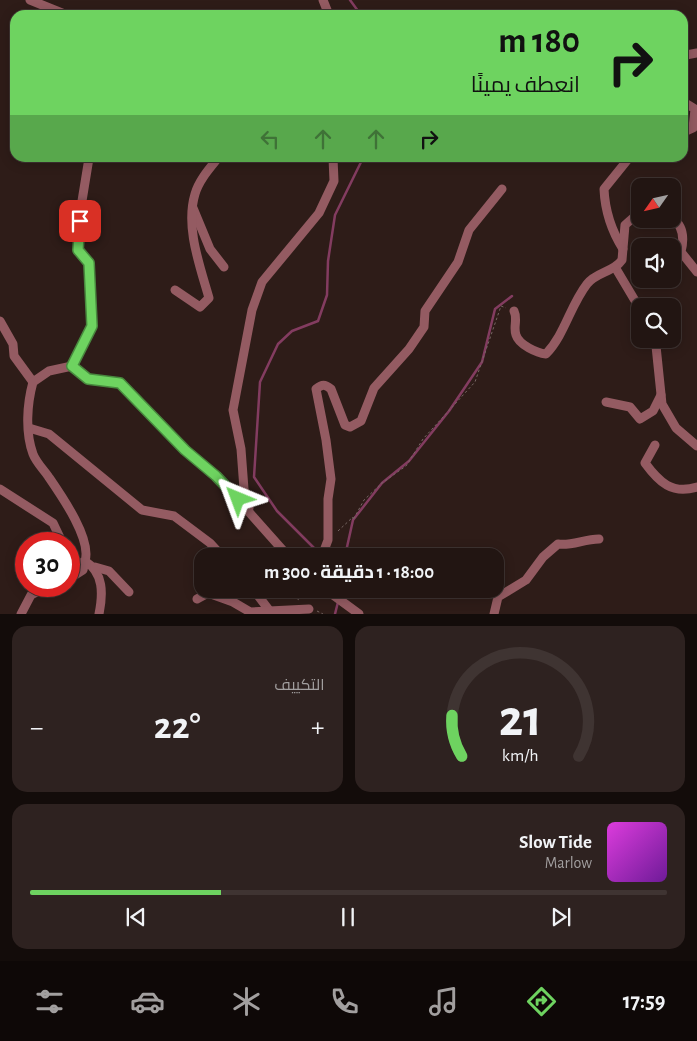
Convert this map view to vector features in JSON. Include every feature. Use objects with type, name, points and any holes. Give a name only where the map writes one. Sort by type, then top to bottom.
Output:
[{"type":"street","points":[[30,0],[55,10]]},
{"type":"street","points":[[688,104],[696,109],[693,128],[688,130]]},
{"type":"street","points":[[72,366],[92,326],[89,263],[78,250],[81,207],[88,162]]},
{"type":"street","points":[[174,290],[200,307],[209,298],[193,234],[193,208],[195,194],[206,172],[215,162]]},
{"type":"street","points":[[249,510],[244,488],[241,449],[233,410],[252,310],[262,282],[319,213],[334,181],[333,162]]},
{"type":"street","points":[[624,251],[613,232],[605,206],[604,189],[626,162]]},
{"type":"street","points":[[325,548],[328,540],[330,479],[326,440],[316,389],[320,385],[326,385],[331,388],[345,425],[350,427],[361,420],[374,388],[409,349],[424,327],[425,311],[458,262],[469,230],[502,189]]},
{"type":"street","points":[[193,208],[210,249],[224,267]]},
{"type":"street","points":[[514,311],[516,316],[516,335],[521,342],[539,353],[546,354],[561,336],[573,307],[588,282],[616,267],[622,260],[626,225],[631,220]]},
{"type":"street","points":[[680,228],[682,252],[694,270]]},
{"type":"street","points":[[694,270],[697,257]]},
{"type":"street","points":[[616,267],[634,298]]},
{"type":"street","points":[[0,320],[13,344],[14,356],[33,382]]},
{"type":"street","points":[[656,348],[662,404],[676,428],[697,446]]},
{"type":"street","points":[[72,366],[49,371],[33,382],[29,397],[29,428],[33,454],[78,524],[88,554],[83,570],[80,572]]},
{"type":"street","points":[[72,366],[88,379],[120,383],[185,450],[216,476],[249,510],[281,548]]},
{"type":"street","points":[[606,402],[630,407],[640,419],[653,411],[661,394]]},
{"type":"street","points":[[29,428],[48,434],[142,510],[174,516],[215,548]]},
{"type":"street","points":[[655,445],[645,463],[656,477],[667,487],[690,489],[697,487]]},
{"type":"street","points":[[0,489],[53,523],[57,532]]},
{"type":"street","points":[[494,614],[498,597],[526,580],[543,557],[558,544],[567,546],[584,539],[599,539]]},
{"type":"street","points":[[80,564],[85,561]]},
{"type":"street","points":[[85,561],[94,567],[109,571],[129,592]]},
{"type":"street","points":[[94,567],[102,585],[98,614]]},
{"type":"street","points":[[197,599],[208,594],[233,602],[250,612],[271,613],[309,608]]},
{"type":"street","points":[[23,611],[30,597]]},
{"type":"street","points":[[260,598],[271,613]]},
{"type":"street","points":[[336,598],[353,610]]},
{"type":"path","points":[[328,540],[353,517],[353,520],[364,500],[382,483],[406,466],[423,439],[475,382],[501,306],[514,311]]},
{"type":"waterway","points":[[350,0],[357,10]]},
{"type":"waterway","points":[[314,548],[277,511],[254,477],[260,382],[278,344],[292,331],[318,321],[327,295],[328,261],[335,215],[361,162]]},
{"type":"waterway","points":[[347,548],[353,520],[382,483],[409,461],[449,411],[482,362],[495,309],[512,296]]},
{"type":"waterway","points":[[335,614],[338,602]]},
{"type":"route","points":[[80,221],[78,250],[89,263],[92,326],[72,366],[88,379],[120,383],[185,450],[216,476],[238,499]]}]
